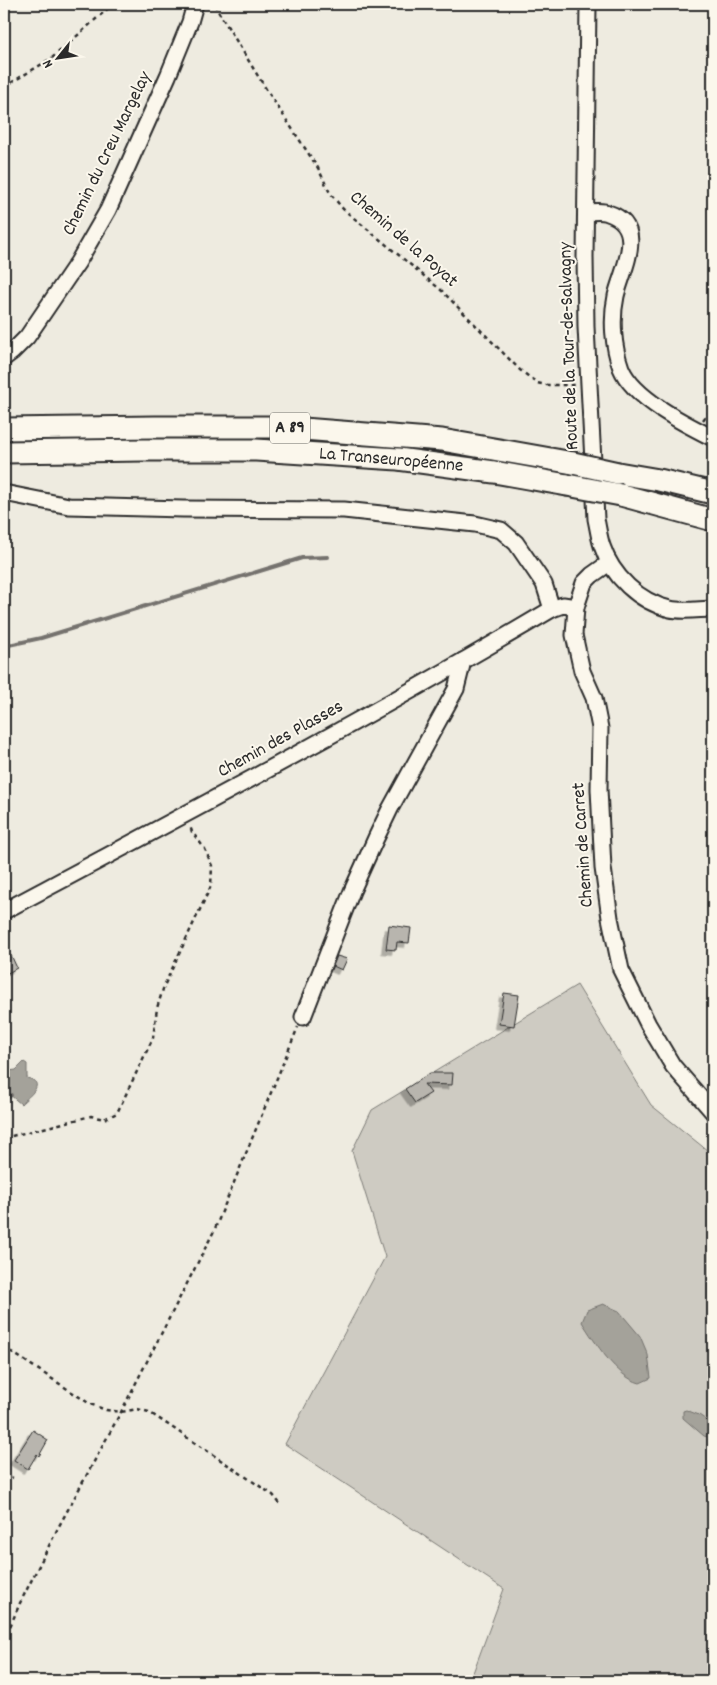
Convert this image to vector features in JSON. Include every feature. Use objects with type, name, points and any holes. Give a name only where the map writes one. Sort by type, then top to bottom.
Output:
[{"type":"highway","name":"La Transeuropéenne","points":[[4,429],[155,426],[278,427],[442,440],[573,463],[713,493]]},
{"type":"highway","name":"La Transeuropéenne","points":[[4,452],[256,450],[398,459],[494,472],[621,495],[713,520]]},
{"type":"street","name":"Chemin du Creu Margelay","points":[[4,358],[27,337],[78,262],[108,210],[172,68],[195,4]]},
{"type":"street","name":"Route de la Tour-de-Salvagny","points":[[588,4],[586,327],[596,519],[601,545],[609,563],[625,583],[651,602],[671,610],[713,609]]},
{"type":"street","points":[[586,212],[607,212],[620,219],[628,230],[631,243],[616,296],[614,315],[614,336],[624,374],[642,395],[667,413],[713,438]]},
{"type":"street","points":[[4,493],[69,506],[344,510],[475,524],[501,530],[516,543],[544,584],[552,609]]},
{"type":"street","name":"Chemin de Carret","points":[[609,563],[592,574],[584,583],[576,607],[574,636],[582,671],[594,698],[600,728],[598,789],[603,868],[610,918],[621,970],[648,1024],[673,1066],[713,1112]]},
{"type":"street","name":"Chemin des Plasses","points":[[4,911],[188,813],[463,661],[552,609],[562,605],[576,607]]},
{"type":"street","points":[[303,1017],[368,855],[390,809],[456,689],[463,661]]},
{"type":"path","points":[[4,87],[52,58],[113,4]]},
{"type":"path","name":"Chemin de la Poyat","points":[[215,4],[249,63],[314,162],[330,193],[343,209],[441,290],[520,370],[537,383],[547,385],[590,384]]},
{"type":"path","points":[[4,1138],[91,1116],[104,1119],[117,1114],[152,1038],[157,1008],[164,986],[211,886],[212,866],[205,848],[192,832],[188,813]]},
{"type":"path","points":[[4,1641],[20,1603],[59,1526],[121,1412],[214,1231],[303,1017]]},
{"type":"path","points":[[4,1347],[90,1404],[106,1410],[121,1412],[137,1409],[149,1412],[273,1495],[282,1505]]},
{"type":"path","points":[[4,1475],[13,1478]]},
{"type":"shaded area","points":[[577,985],[651,1105],[713,1155],[713,1681],[470,1681],[504,1589],[285,1444],[385,1257],[352,1151],[372,1110]]},
{"type":"shaded area","points":[[24,1062],[27,1064],[27,1078],[33,1080],[36,1086],[35,1090],[21,1104],[4,1090],[4,1077],[8,1071],[16,1070]]},
{"type":"shaded area","points":[[603,1304],[619,1311],[640,1336],[648,1355],[651,1378],[640,1383],[623,1374],[607,1358],[587,1330],[582,1322],[587,1310]]},
{"type":"shaded area","points":[[686,1410],[699,1415],[712,1424],[712,1435],[704,1436],[683,1418],[683,1411]]},
{"type":"building","points":[[389,925],[411,928],[409,943],[397,942],[396,950],[386,949]]},
{"type":"building","points":[[11,955],[17,968],[4,975],[4,959]]},
{"type":"building","points":[[337,956],[347,959],[342,970],[333,966]]},
{"type":"building","points":[[504,993],[519,995],[514,1026],[499,1024]]},
{"type":"building","points":[[430,1073],[453,1073],[452,1085],[424,1084],[431,1093],[415,1103],[405,1089]]},
{"type":"building","points":[[33,1430],[48,1440],[39,1456],[37,1454],[28,1469],[14,1460]]},
{"type":"waterway","points":[[4,646],[41,638],[302,558],[328,557]]},
{"type":"waterway","points":[[4,1101],[11,1095]]}]
